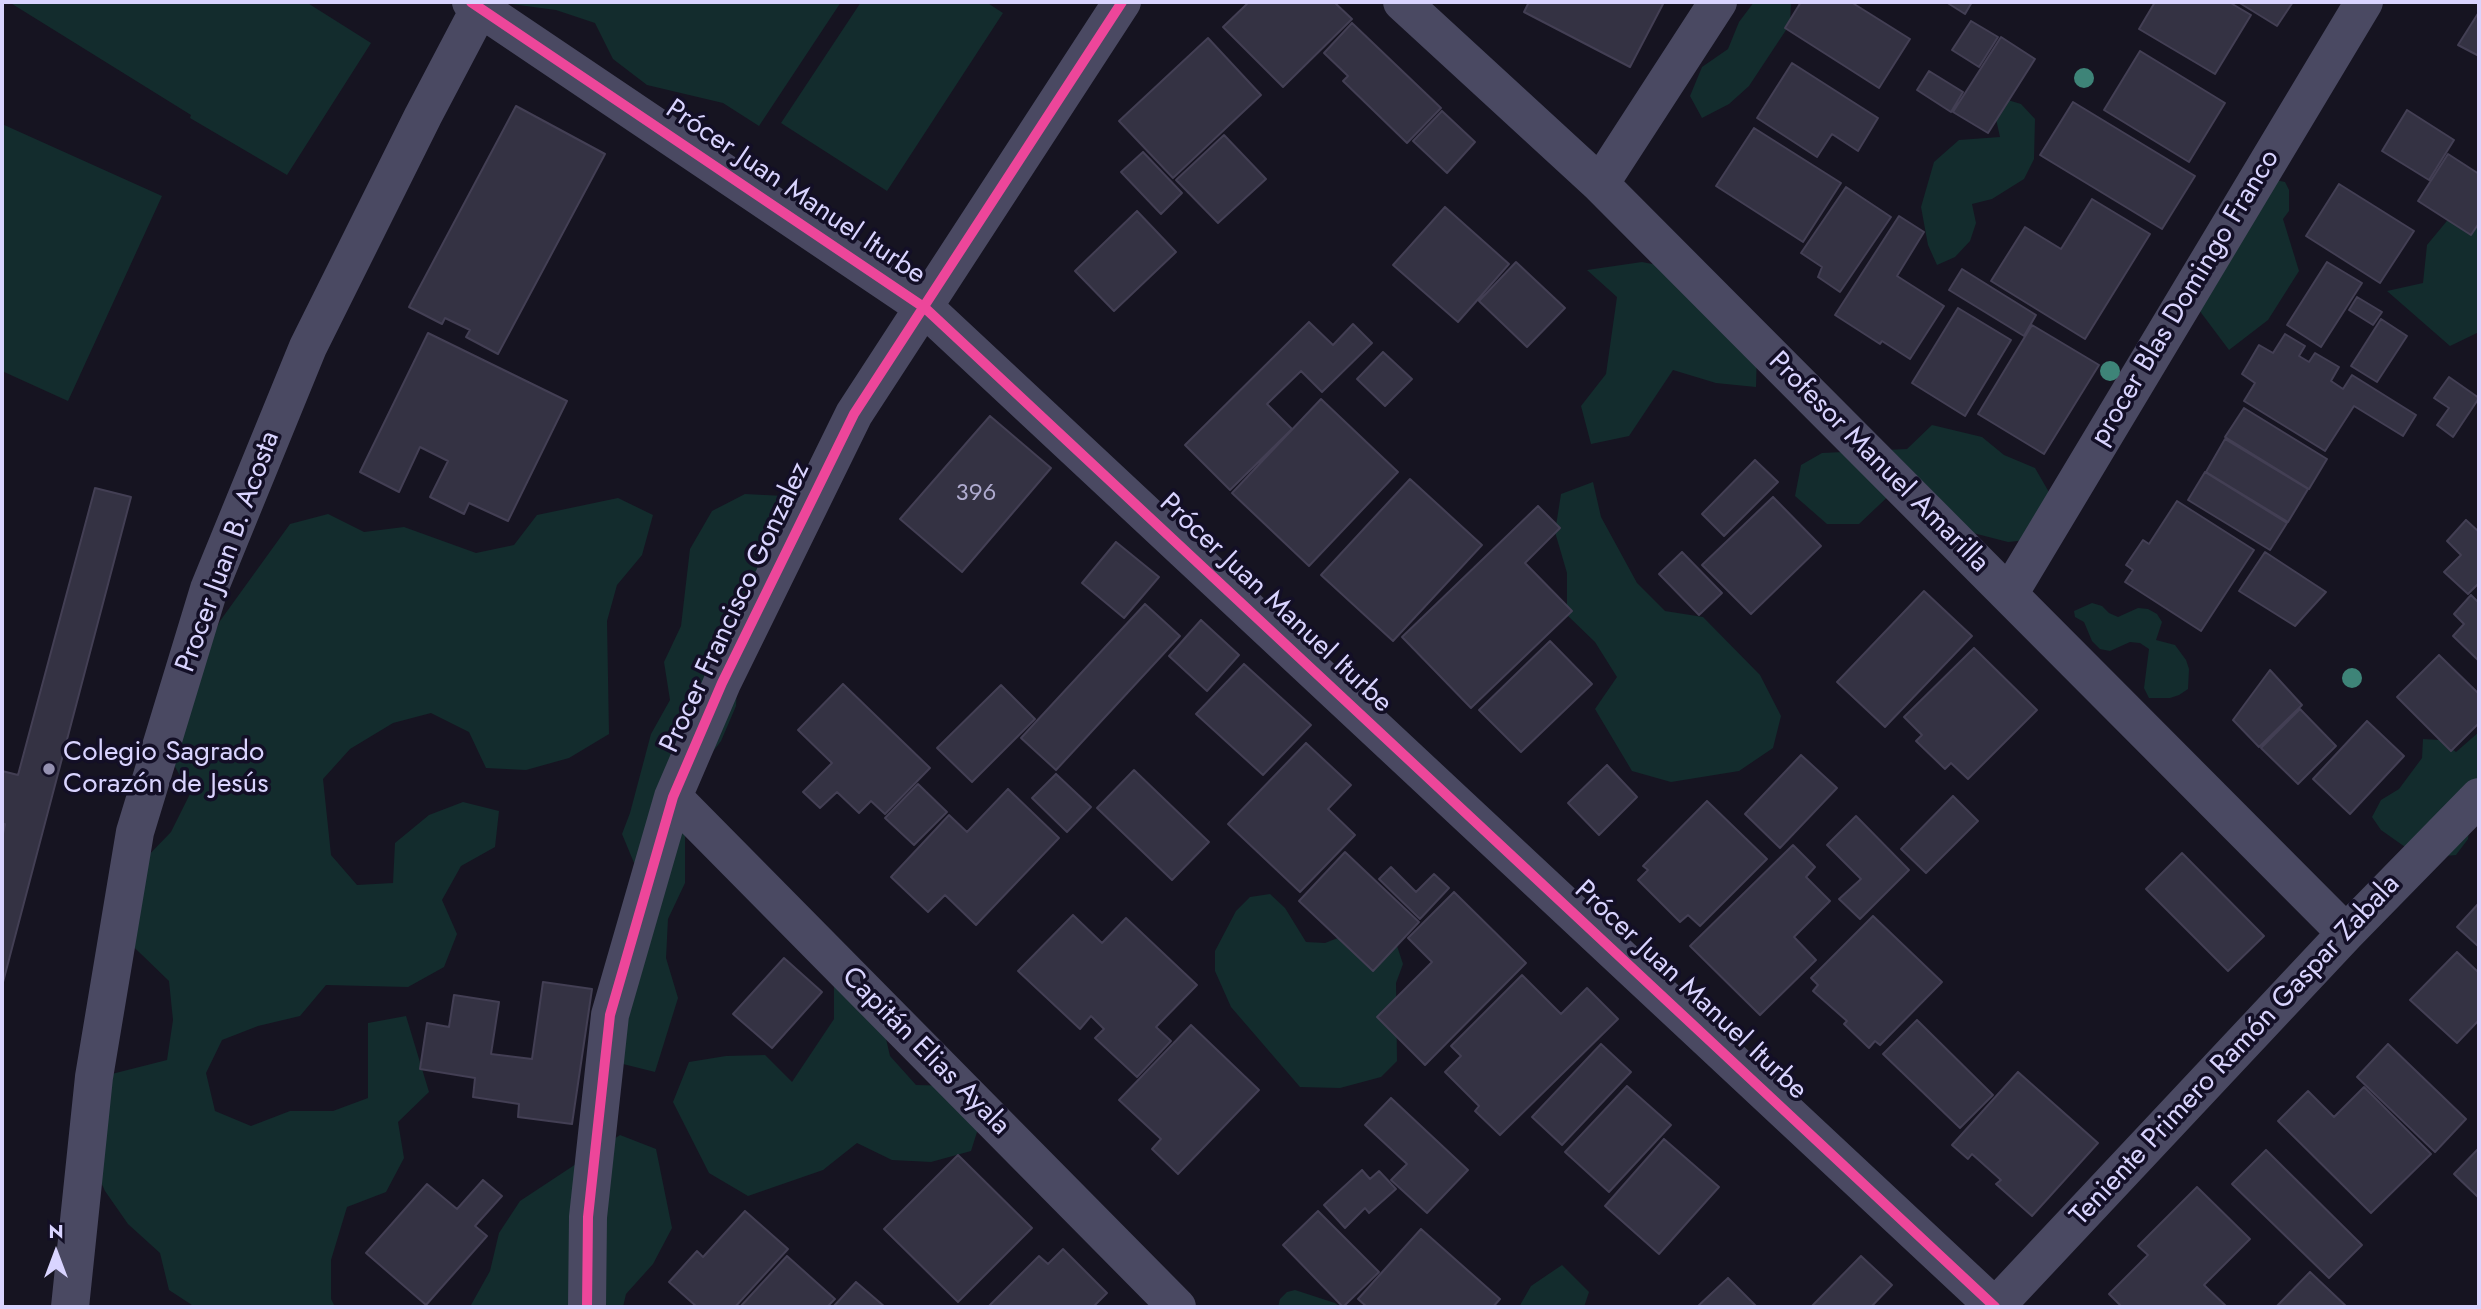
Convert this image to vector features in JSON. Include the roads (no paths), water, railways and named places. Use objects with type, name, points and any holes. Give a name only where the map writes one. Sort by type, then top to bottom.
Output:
[{"type":"street","name":"Procer Francisco Gonzalez","points":[[587,1307],[588,1217],[610,1015],[673,797],[722,683],[853,414],[925,308],[1122,2]]},
{"type":"street","name":"Profesor Manuel Amarilla","points":[[1402,2],[1600,184],[2346,933]]},
{"type":"street","points":[[1600,184],[1718,2]]},
{"type":"street","name":"procer Blas Domingo Franco","points":[[2009,594],[2364,2]]},
{"type":"street","name":"Prócer Juan Manuel Iturbe","points":[[478,4],[925,308],[1995,1307]]},
{"type":"street","name":"Procer Juan B. Acosta","points":[[70,1307],[94,1077],[135,832],[209,589],[308,347],[478,4]]},
{"type":"street","name":"Capitán Elias Ayala","points":[[673,797],[1177,1307]]},
{"type":"street","name":"Teniente Primero Ramón Gaspar Zabala","points":[[1995,1307],[2346,933],[2479,797]]},
{"type":"place","name":"Colegio Sagrado Corazón de Jesús","points":[[49,769]]}]
